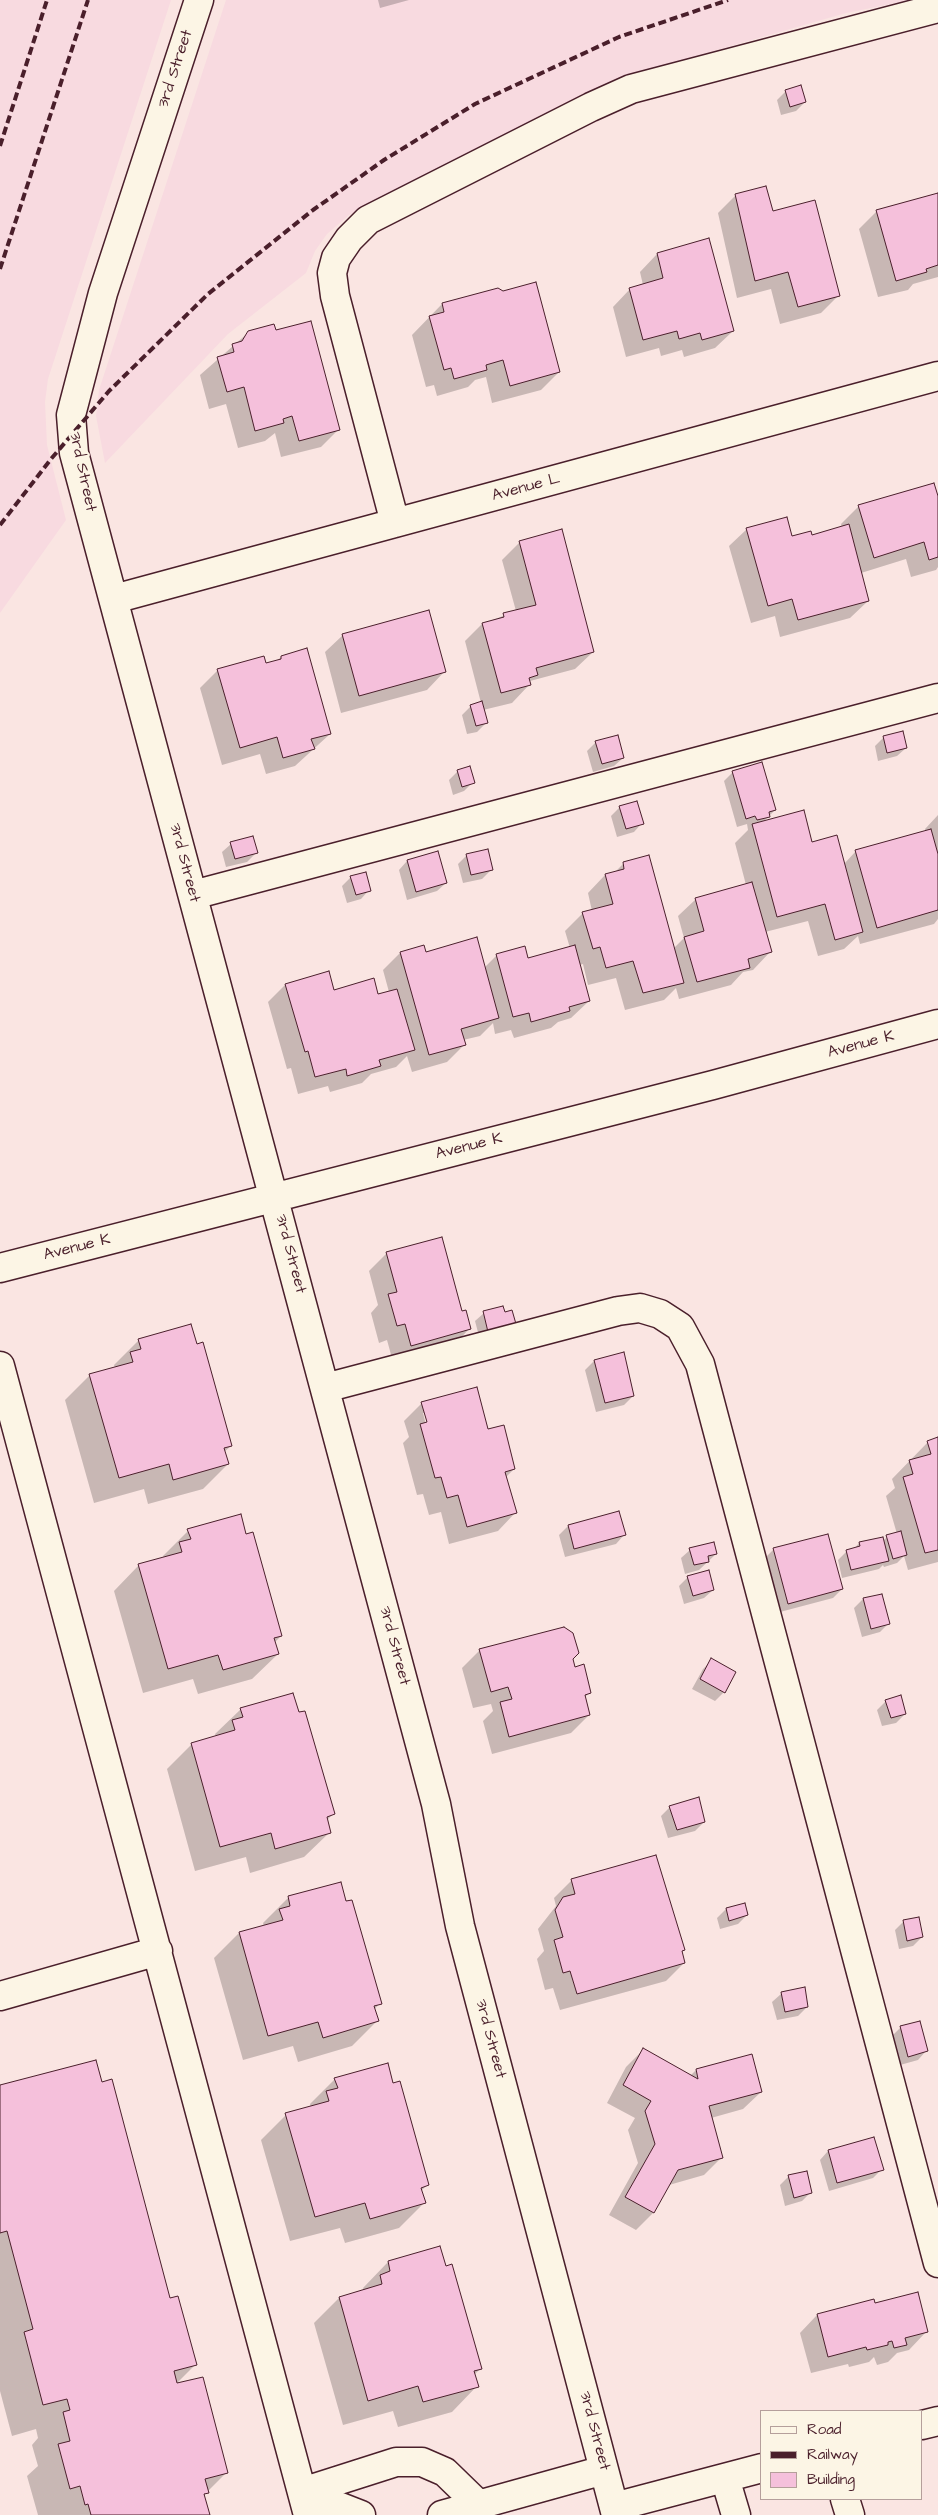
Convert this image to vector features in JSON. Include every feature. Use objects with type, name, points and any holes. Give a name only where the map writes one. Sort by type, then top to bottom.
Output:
[{"type":"street","name":"3rd Street","points":[[199,0],[103,293],[71,415],[74,452],[436,1804],[460,1926],[615,2511]]},
{"type":"street","points":[[395,523],[335,296],[332,273],[336,258],[349,238],[368,220],[591,107],[631,89],[938,8]]},
{"type":"street","name":"Avenue L","points":[[114,599],[938,376]]},
{"type":"street","points":[[193,895],[938,698]]},
{"type":"street","name":"Avenue K","points":[[0,1268],[713,1085],[938,1024]]},
{"type":"street","points":[[325,1388],[618,1311],[640,1308],[660,1314],[680,1327],[700,1364],[938,2263]]},
{"type":"street","points":[[0,1366],[305,2504]]},
{"type":"street","points":[[0,1996],[158,1951]]},
{"type":"street","points":[[923,2425],[938,2421]]},
{"type":"street","points":[[305,2504],[396,2462],[422,2462],[445,2472],[479,2505]]},
{"type":"street","points":[[615,2511],[760,2469]]},
{"type":"street","points":[[442,2515],[604,2470]]},
{"type":"street","points":[[725,2478],[736,2515]]},
{"type":"street","points":[[845,2500],[850,2515]]},
{"type":"street","points":[[305,2504],[361,2515]]},
{"type":"shaded area","points":[[0,0],[171,0],[48,379],[45,402],[47,445],[66,520],[0,613]]},
{"type":"shaded area","points":[[226,0],[911,0],[846,13],[626,76],[349,215],[327,234],[315,251],[306,273],[228,334],[105,463],[96,416],[99,390]]},
{"type":"building","points":[[801,85],[806,102],[790,107],[785,90]]},
{"type":"building","points":[[766,186],[773,211],[815,200],[840,296],[798,307],[788,272],[755,281],[735,194]]},
{"type":"building","points":[[938,193],[938,265],[926,269],[927,272],[896,281],[876,210]]},
{"type":"building","points":[[709,238],[734,331],[702,340],[700,333],[679,339],[677,331],[643,340],[629,288],[663,278],[657,253]]},
{"type":"building","points":[[536,282],[560,372],[510,386],[503,360],[486,365],[487,370],[454,379],[451,368],[444,370],[429,316],[444,312],[442,303],[498,288],[503,291]]},
{"type":"building","points":[[311,321],[340,430],[299,441],[292,416],[283,419],[284,423],[255,431],[244,387],[227,392],[217,357],[234,352],[232,344],[242,341],[248,331],[274,324],[276,330]]},
{"type":"building","points":[[934,483],[938,496],[938,557],[929,560],[924,542],[874,558],[858,505]]},
{"type":"building","points":[[787,517],[792,536],[811,531],[812,535],[849,524],[869,601],[798,620],[792,599],[768,606],[746,528]]},
{"type":"building","points":[[562,529],[594,652],[536,668],[538,675],[529,678],[531,685],[501,693],[482,623],[504,617],[503,613],[536,605],[519,541]]},
{"type":"building","points":[[429,610],[446,672],[359,696],[342,634]]},
{"type":"building","points":[[307,648],[331,734],[311,739],[315,749],[283,758],[277,737],[240,748],[217,669],[264,656],[266,663]]},
{"type":"building","points":[[482,701],[488,723],[476,726],[470,705]]},
{"type":"building","points":[[903,731],[907,748],[887,753],[883,736]]},
{"type":"building","points":[[618,735],[624,758],[602,764],[595,741]]},
{"type":"building","points":[[762,762],[776,810],[769,812],[770,817],[757,820],[755,816],[746,819],[732,771]]},
{"type":"building","points":[[470,766],[475,783],[462,787],[457,770]]},
{"type":"building","points":[[637,801],[644,824],[626,829],[619,806]]},
{"type":"building","points":[[804,810],[812,842],[837,835],[863,932],[835,940],[825,904],[777,917],[752,824]]},
{"type":"building","points":[[931,829],[938,854],[938,910],[877,928],[855,850]]},
{"type":"building","points":[[253,836],[258,853],[235,859],[230,842]]},
{"type":"building","points":[[488,849],[493,870],[471,875],[466,854]]},
{"type":"building","points":[[438,851],[447,883],[416,892],[407,860]]},
{"type":"building","points":[[649,855],[684,983],[643,993],[633,961],[606,968],[600,947],[593,949],[582,912],[613,904],[605,874],[624,869],[623,862]]},
{"type":"building","points":[[366,872],[371,891],[356,895],[350,876]]},
{"type":"building","points":[[752,882],[772,952],[748,959],[750,968],[697,982],[684,937],[704,931],[695,898]]},
{"type":"building","points":[[477,937],[499,1018],[461,1029],[466,1045],[429,1055],[400,952],[424,945],[426,952]]},
{"type":"building","points":[[575,945],[590,1001],[569,1007],[570,1011],[531,1022],[529,1013],[513,1017],[496,954],[525,946],[528,958]]},
{"type":"building","points":[[329,971],[334,990],[374,978],[378,994],[397,989],[415,1050],[379,1060],[381,1066],[347,1076],[346,1069],[315,1077],[308,1051],[305,1052],[285,984]]},
{"type":"building","points":[[442,1237],[462,1311],[466,1310],[471,1329],[411,1346],[405,1324],[397,1326],[388,1294],[397,1292],[386,1252]]},
{"type":"building","points":[[503,1306],[505,1312],[512,1310],[516,1324],[488,1332],[483,1311]]},
{"type":"building","points":[[191,1324],[197,1344],[203,1342],[232,1446],[224,1448],[229,1464],[173,1480],[169,1464],[119,1478],[89,1374],[133,1362],[130,1352],[141,1349],[138,1339]]},
{"type":"building","points":[[624,1352],[634,1396],[605,1403],[594,1360]]},
{"type":"building","points":[[477,1387],[488,1429],[504,1425],[515,1469],[505,1472],[517,1513],[467,1527],[458,1495],[447,1498],[441,1477],[435,1478],[420,1424],[427,1422],[421,1402]]},
{"type":"building","points":[[938,1437],[938,1550],[925,1553],[903,1477],[913,1474],[909,1460],[931,1454],[927,1441]]},
{"type":"building","points":[[619,1511],[626,1535],[574,1549],[568,1525]]},
{"type":"building","points":[[241,1514],[246,1534],[253,1532],[282,1636],[274,1638],[279,1654],[223,1670],[218,1655],[168,1669],[138,1564],[182,1552],[179,1542],[191,1539],[187,1529]]},
{"type":"building","points":[[901,1531],[907,1555],[893,1559],[886,1535]]},
{"type":"building","points":[[828,1534],[843,1589],[788,1604],[773,1548]]},
{"type":"building","points":[[883,1537],[889,1561],[851,1570],[846,1550],[860,1546],[859,1542]]},
{"type":"building","points":[[714,1542],[717,1554],[708,1556],[709,1562],[694,1565],[689,1548]]},
{"type":"building","points":[[709,1570],[714,1590],[693,1596],[687,1576]]},
{"type":"building","points":[[882,1594],[890,1624],[871,1629],[863,1598]]},
{"type":"building","points":[[564,1627],[573,1633],[579,1653],[573,1659],[575,1667],[584,1664],[591,1693],[585,1695],[590,1715],[509,1737],[500,1702],[512,1699],[508,1687],[491,1692],[479,1649]]},
{"type":"building","points":[[711,1658],[736,1672],[725,1693],[700,1679]]},
{"type":"building","points":[[293,1693],[299,1712],[305,1711],[335,1814],[327,1817],[331,1833],[275,1849],[271,1833],[220,1847],[191,1743],[235,1730],[232,1720],[243,1717],[240,1708]]},
{"type":"building","points":[[901,1695],[906,1714],[891,1718],[885,1700]]},
{"type":"building","points":[[699,1797],[705,1822],[677,1830],[669,1806]]},
{"type":"building","points":[[656,1855],[685,1950],[682,1951],[685,1963],[577,1994],[570,1971],[563,1973],[554,1940],[563,1937],[555,1910],[563,1897],[575,1894],[571,1879]]},
{"type":"building","points":[[341,1882],[346,1901],[352,1900],[382,2004],[374,2006],[379,2021],[323,2038],[318,2022],[268,2036],[239,1932],[283,1920],[279,1909],[290,1906],[288,1896]]},
{"type":"building","points":[[745,1903],[748,1915],[729,1921],[726,1908]]},
{"type":"building","points":[[919,1917],[923,1937],[907,1941],[903,1920]]},
{"type":"building","points":[[805,1987],[808,2007],[785,2012],[781,1992]]},
{"type":"building","points":[[920,2021],[928,2051],[908,2057],[900,2026]]},
{"type":"building","points":[[643,2048],[698,2079],[696,2069],[752,2054],[762,2092],[709,2106],[723,2158],[678,2170],[654,2213],[625,2197],[655,2144],[645,2111],[651,2101],[623,2085]]},
{"type":"building","points":[[96,2060],[102,2082],[112,2079],[170,2298],[178,2296],[197,2365],[174,2371],[177,2383],[203,2377],[228,2473],[205,2479],[209,2493],[204,2494],[210,2515],[91,2515],[88,2504],[85,2505],[80,2486],[70,2489],[58,2444],[70,2441],[63,2412],[70,2410],[67,2399],[43,2405],[24,2332],[33,2329],[7,2231],[0,2233],[0,2085]]},
{"type":"building","points":[[388,2063],[393,2083],[400,2081],[429,2185],[421,2188],[426,2203],[370,2219],[365,2203],[315,2217],[285,2113],[329,2101],[326,2091],[338,2088],[334,2078]]},
{"type":"building","points":[[874,2137],[884,2170],[837,2183],[828,2150]]},
{"type":"building","points":[[807,2171],[812,2193],[794,2198],[788,2175]]},
{"type":"building","points":[[440,2246],[446,2266],[452,2264],[482,2369],[474,2371],[479,2387],[423,2402],[418,2386],[368,2401],[339,2297],[382,2284],[380,2275],[390,2271],[388,2261]]},
{"type":"building","points":[[918,2292],[928,2332],[905,2338],[907,2345],[894,2348],[892,2341],[888,2342],[888,2345],[867,2350],[866,2347],[828,2357],[817,2314],[874,2299],[875,2303]]},
{"type":"railway","points":[[0,146],[47,0]]},
{"type":"railway","points":[[0,269],[88,0]]},
{"type":"railway","points":[[0,525],[51,459],[109,391],[208,294],[313,210],[384,160],[475,104],[619,37],[728,0]]}]
